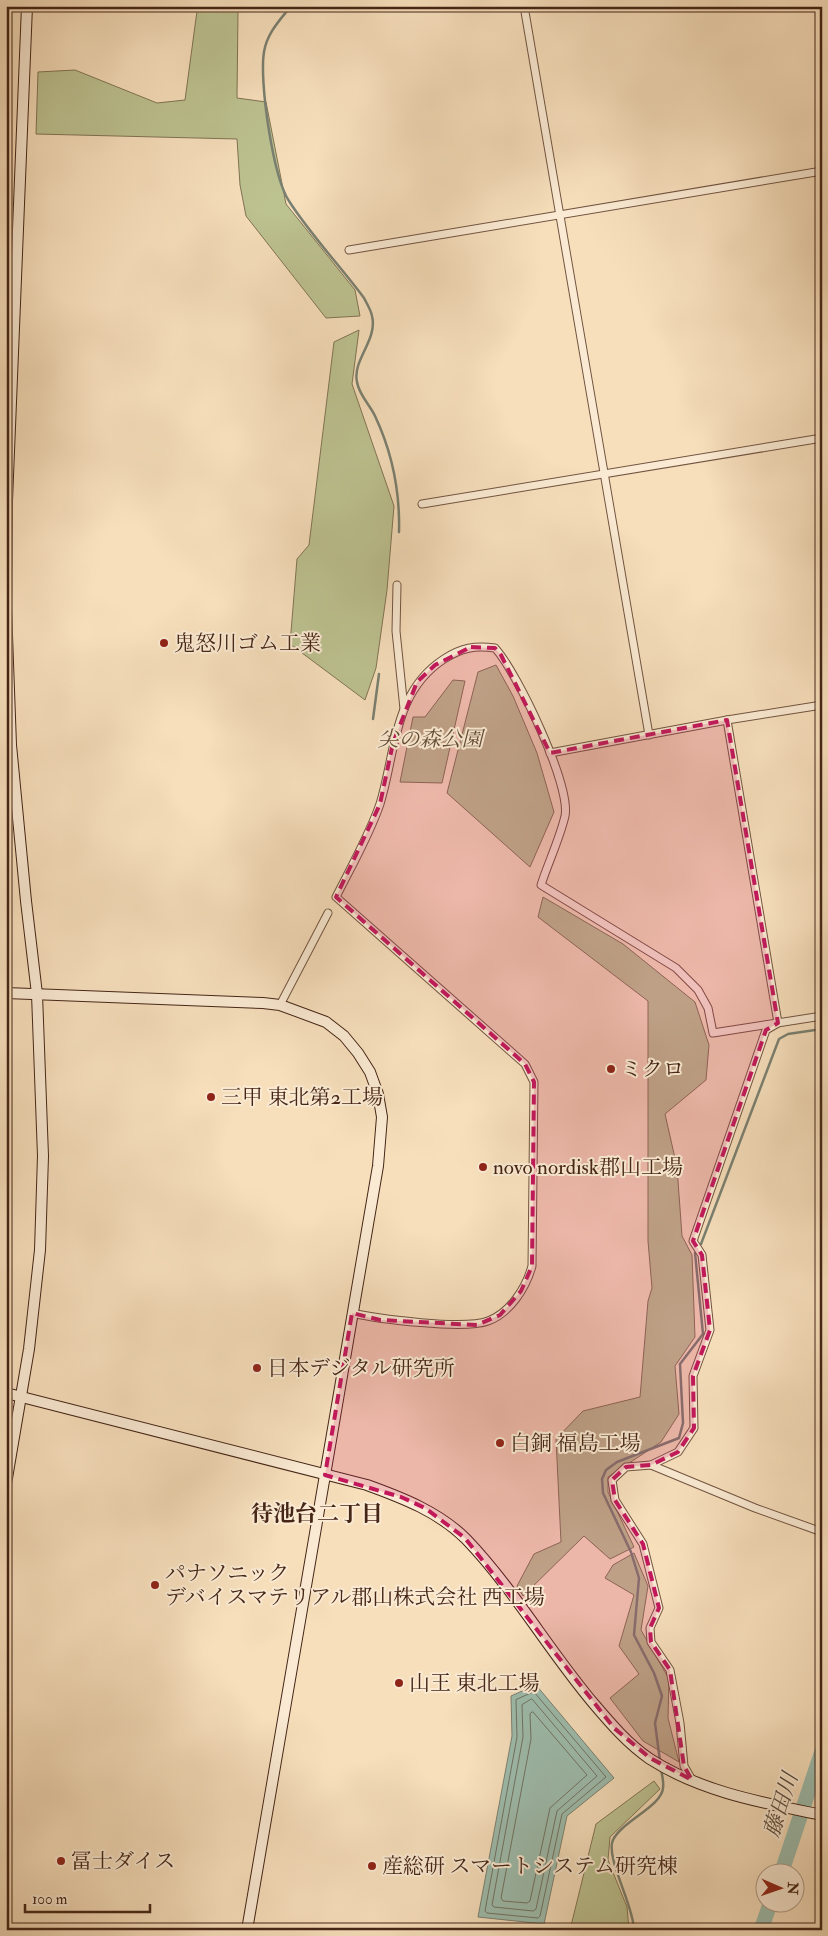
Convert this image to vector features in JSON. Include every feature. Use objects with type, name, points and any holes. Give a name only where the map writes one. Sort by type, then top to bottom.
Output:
[{"type":"street","points":[[6,1484],[29,1349],[40,1250],[43,1156],[37,994],[11,746],[6,583],[7,502],[27,6]]},
{"type":"street","points":[[524,6],[603,476],[649,734]]},
{"type":"street","points":[[349,250],[822,171]]},
{"type":"street","points":[[422,504],[603,476],[822,438]]},
{"type":"street","points":[[397,585],[396,631],[404,709]]},
{"type":"street","points":[[352,1313],[380,1320],[477,1325],[500,1315],[513,1302],[521,1291],[532,1266],[534,1082],[526,1064],[517,1054],[336,897],[366,838],[380,804],[393,743],[404,709],[417,682],[435,665],[455,652],[471,647],[495,648],[510,668],[550,752],[565,798],[565,816],[541,885],[676,968],[698,990],[708,1008],[713,1033],[822,1016]]},
{"type":"street","points":[[550,752],[822,705]]},
{"type":"street","points":[[727,720],[778,1023]]},
{"type":"street","points":[[280,1005],[328,913]]},
{"type":"street","points":[[6,993],[280,1005],[326,1022],[344,1036],[370,1072],[378,1094],[382,1117],[382,1141],[247,1930]]},
{"type":"street","points":[[692,1780],[684,1766],[680,1723],[670,1670],[652,1642],[650,1628],[659,1608],[643,1544],[615,1500],[612,1480],[626,1467],[651,1465],[678,1452],[694,1428],[693,1376],[710,1330],[702,1255],[693,1241],[766,1030],[778,1023]]},
{"type":"street","points":[[6,1392],[368,1485],[425,1508],[465,1538],[614,1728],[655,1762],[675,1773],[732,1795],[822,1815]]},
{"type":"street","points":[[651,1465],[755,1508],[822,1532]]},
{"type":"highlighted area","points":[[471,647],[495,648],[501,655],[550,753],[727,720],[778,1023],[766,1030],[693,1241],[702,1255],[710,1330],[693,1376],[694,1428],[678,1452],[651,1465],[626,1467],[612,1480],[615,1500],[643,1544],[659,1608],[650,1628],[651,1642],[670,1670],[684,1766],[692,1780],[650,1758],[614,1728],[465,1538],[425,1508],[401,1497],[325,1475],[352,1313],[380,1320],[477,1325],[500,1315],[521,1291],[532,1266],[534,1082],[525,1064],[336,897],[380,804],[393,743],[417,682],[435,665]]},
{"type":"green space","points":[[156,6],[232,6],[238,10],[237,98],[266,102],[286,204],[355,290],[360,316],[326,318],[246,216],[240,185],[237,139],[36,134],[38,72],[75,70],[157,103],[185,100],[197,11]]},
{"type":"green space","points":[[359,330],[352,384],[394,506],[387,590],[376,668],[365,700],[290,644],[297,559],[309,545],[334,342]]},
{"type":"green space","points":[[496,665],[513,696],[537,753],[554,812],[530,867],[447,793],[478,672]]},
{"type":"green space","name":"尖の森公園","points":[[453,680],[465,681],[442,783],[400,782],[413,717],[425,717]]},
{"type":"green space","points":[[543,897],[623,944],[695,1002],[709,1045],[706,1080],[665,1114],[677,1167],[682,1236],[692,1255],[695,1337],[675,1366],[679,1414],[661,1442],[608,1477],[608,1492],[634,1547],[610,1559],[584,1536],[523,1596],[517,1586],[534,1554],[561,1542],[556,1439],[583,1411],[640,1397],[648,1301],[652,1288],[648,1241],[648,1001],[538,917]]},
{"type":"green space","points":[[634,1553],[648,1586],[641,1630],[669,1679],[668,1718],[679,1762],[643,1741],[610,1698],[639,1674],[619,1646],[634,1595],[605,1578],[613,1565]]},
{"type":"green space","points":[[654,1781],[660,1789],[610,1837],[608,1860],[627,1907],[629,1930],[570,1930],[596,1824]]},
{"type":"water","points":[[536,1685],[614,1778],[567,1816],[544,1924],[478,1917],[512,1736],[511,1696]]},
{"type":"waterway","points":[[291,6],[271,33],[264,52],[265,106],[273,151],[283,189],[289,201],[306,226],[364,298],[371,312],[373,325],[369,342],[358,366],[357,382],[360,391],[375,416],[390,458],[398,502],[399,532]]},
{"type":"waterway","points":[[373,719],[379,674]]},
{"type":"waterway","points":[[701,1244],[779,1039],[788,1034],[822,1029]]},
{"type":"waterway","points":[[660,1761],[655,1723],[662,1696],[654,1673],[634,1635],[639,1578],[631,1552],[603,1493],[602,1479],[606,1470],[617,1462],[679,1438],[683,1423],[680,1364],[703,1334],[695,1253]]},
{"type":"waterway","name":"藤田川","points":[[784,1864],[822,1751]]},
{"type":"waterway","points":[[634,1930],[630,1908],[613,1858],[613,1840],[617,1833],[649,1808],[661,1795],[663,1786],[661,1769]]},
{"type":"waterway","name":"藤田川","points":[[761,1930],[767,1914]]},
{"type":"place","name":"鬼怒川ゴム工業","points":[[164,643]]},
{"type":"place","name":"ミクロ","points":[[611,1069]]},
{"type":"place","name":"三甲 東北第2工場","points":[[211,1097]]},
{"type":"place","name":"novo nordisk郡山工場","points":[[483,1167]]},
{"type":"place","name":"日本デジタル研究所","points":[[257,1368]]},
{"type":"place","name":"白銅 福島工場","points":[[500,1443]]},
{"type":"place","name":"パナソニック デバイスマテリアル郡山株式会社 西工場","points":[[155,1585]]},
{"type":"place","name":"山王 東北工場","points":[[399,1683]]},
{"type":"place","name":"冨士ダイス","points":[[61,1861]]},
{"type":"place","name":"産総研 スマートシステム研究棟","points":[[372,1866]]},
{"type":"district","name":"待池台二丁目","points":[[317,1514]]}]
